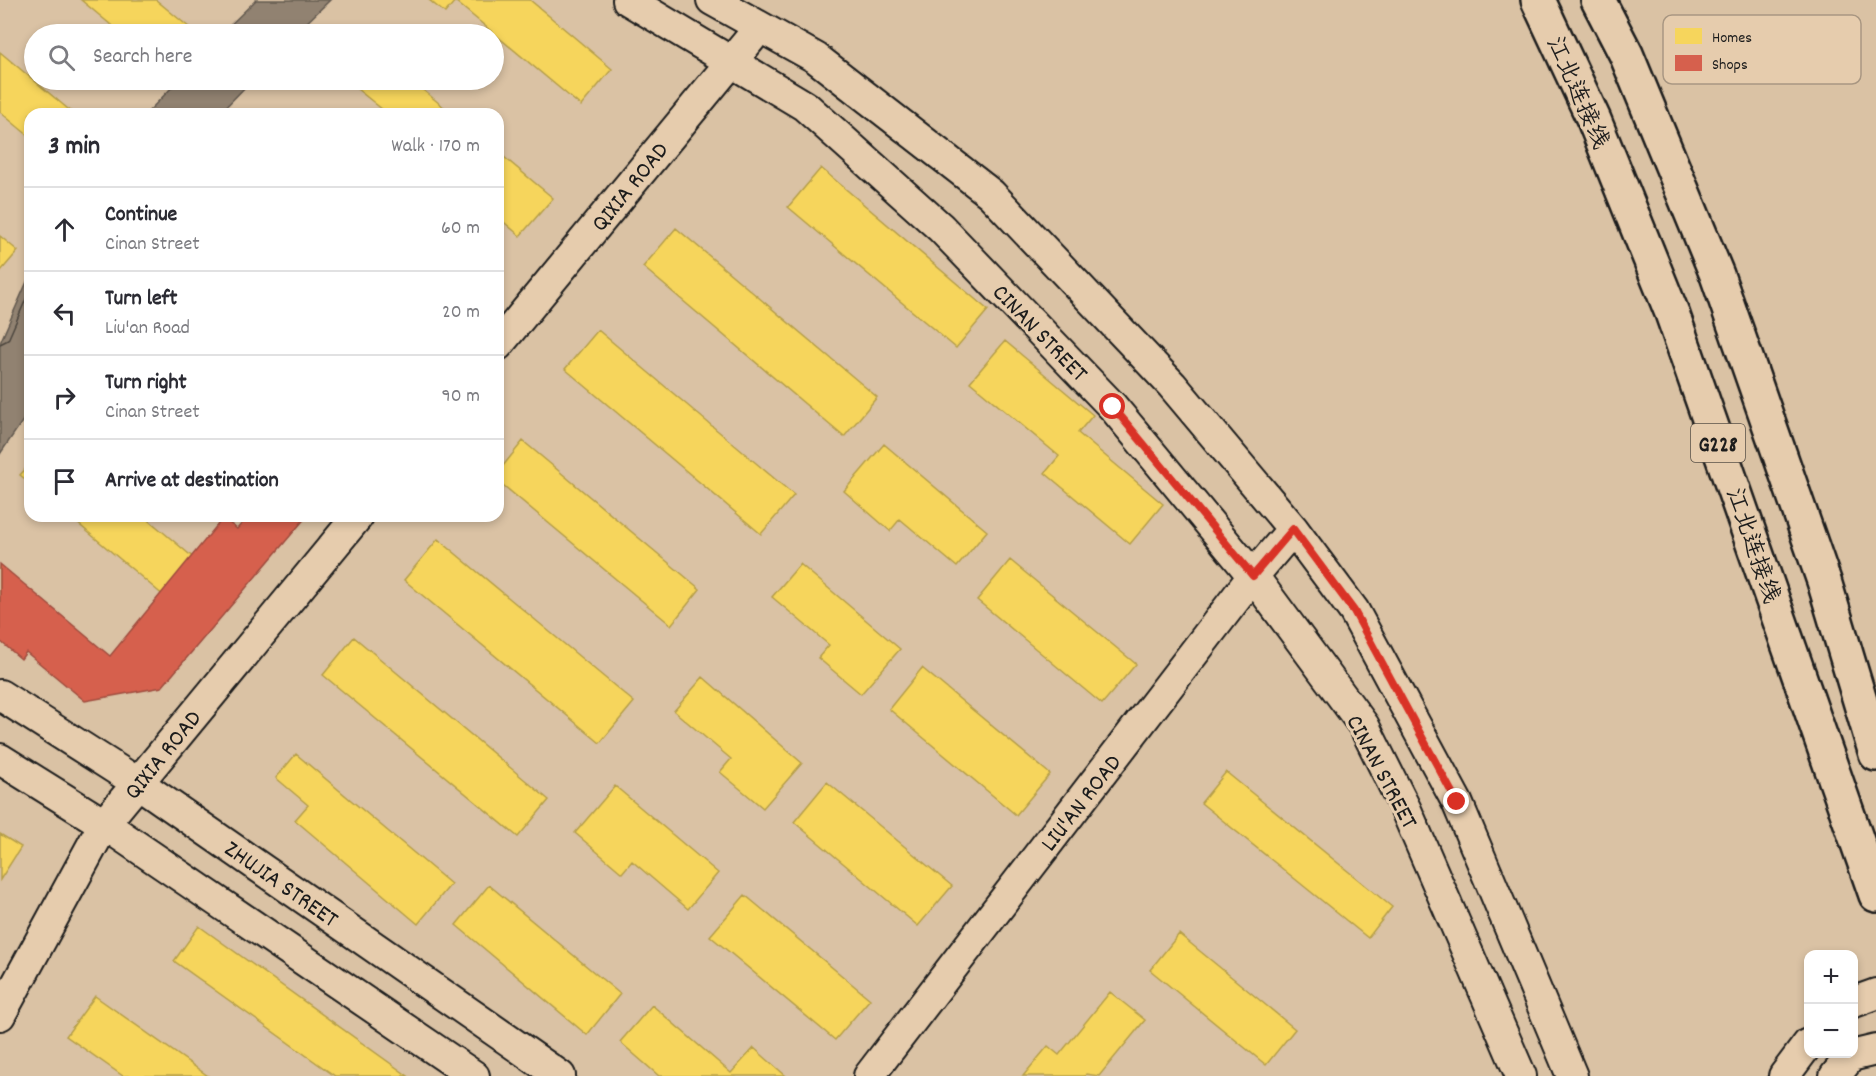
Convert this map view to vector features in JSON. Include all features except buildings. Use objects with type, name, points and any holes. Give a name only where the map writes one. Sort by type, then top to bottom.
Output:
[{"type":"highway","name":"江北连接线","points":[[1538,0],[1594,120],[1672,313],[1876,895]]},
{"type":"highway","name":"G228","points":[[1598,0],[1626,54],[1717,275],[1824,581],[1876,754]]},
{"type":"street","name":"CINAN STREET","points":[[628,0],[805,106],[941,228],[1113,407],[1253,576],[1364,726],[1406,810],[1521,1076]]},
{"type":"street","name":"CINAN STREET","points":[[712,0],[816,58],[991,194],[1172,385],[1293,529],[1354,611],[1457,802],[1572,1076]]},
{"type":"street","name":"QIXIA ROAD","points":[[504,338],[760,27]]},
{"type":"street","name":"QIXIA ROAD","points":[[0,1015],[104,824],[353,522]]},
{"type":"street","name":"LIU'AN ROAD","points":[[869,1076],[1253,576],[1293,529]]},
{"type":"street","name":"ZHUJIA STREET","points":[[0,695],[138,783],[560,1076]]},
{"type":"street","name":"ZHUJIA STREET","points":[[0,759],[104,824],[474,1076]]},
{"type":"street","points":[[1858,1001],[1876,994]]},
{"type":"street","points":[[1784,1076],[1804,1050]]},
{"type":"street","points":[[1835,1076],[1851,1056],[1876,1050]]},
{"type":"water","points":[[256,0],[330,0],[305,24],[231,24]]},
{"type":"water","points":[[169,90],[242,90],[225,108],[152,108]]},
{"type":"water","points":[[24,289],[24,419],[0,454],[0,343]]},
{"type":"route","points":[[1113,407],[1253,576],[1293,529],[1354,611],[1457,802]]}]
